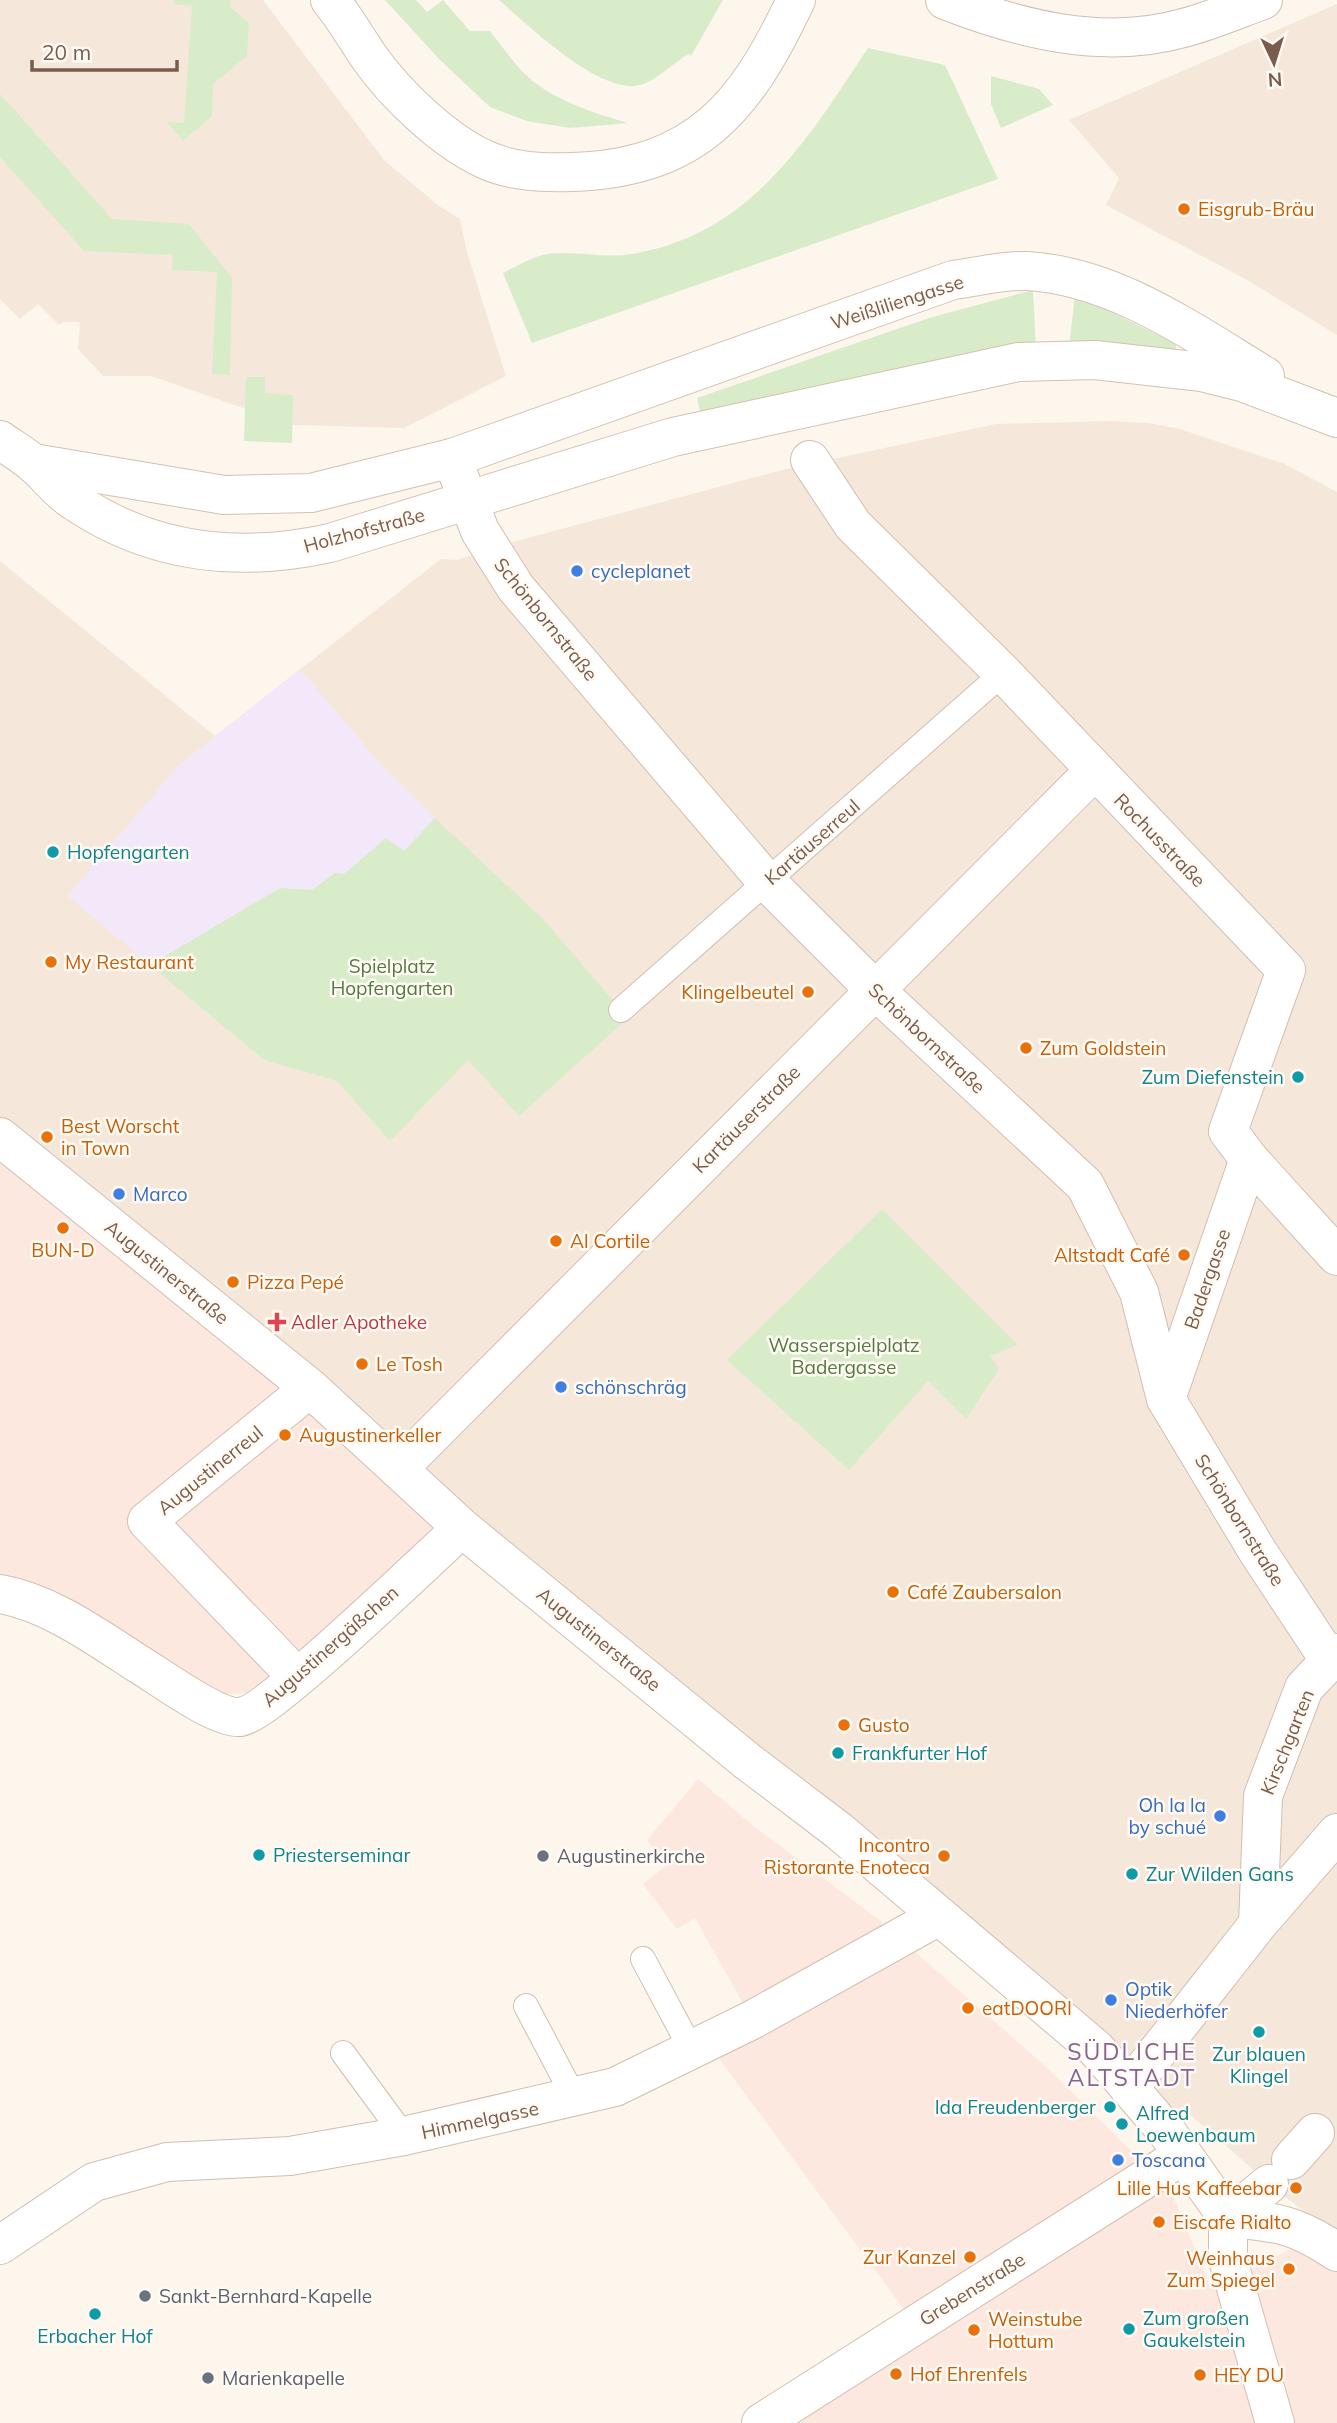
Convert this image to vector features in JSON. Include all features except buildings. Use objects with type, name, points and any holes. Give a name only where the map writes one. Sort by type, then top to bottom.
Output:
[{"type":"street","points":[[330,0],[370,59],[403,97],[441,130],[484,159],[531,173],[595,171],[647,160],[677,149],[706,132],[742,97],[778,41],[796,0]]},
{"type":"street","points":[[945,0],[1012,24],[1070,36],[1130,37],[1185,28],[1263,0]]},
{"type":"street","name":"Weißliliengasse","points":[[452,458],[953,280],[1026,271],[1088,282],[1162,314],[1333,417]]},
{"type":"street","name":"Weißliliengasse","points":[[468,501],[673,437],[1018,362],[1095,360],[1202,372],[1242,382],[1333,417]]},
{"type":"street","name":"Holzhofstraße","points":[[0,440],[33,463],[72,500],[116,526],[158,543],[184,549],[232,553],[307,548],[468,501]]},
{"type":"street","name":"Holzhofstraße","points":[[33,463],[201,491],[263,495],[311,493],[452,458]]},
{"type":"street","name":"Schönbornstraße","points":[[452,458],[483,537],[516,588],[766,882],[874,989],[1085,1185],[1139,1292],[1166,1399],[1290,1600],[1333,1657]]},
{"type":"street","name":"Rochusstraße","points":[[810,460],[853,525],[1003,673],[1286,970],[1228,1131],[1249,1159],[1337,1256]]},
{"type":"street","name":"Kartäuserstraße","points":[[398,1469],[1094,771]]},
{"type":"street","name":"Augustinerstraße","points":[[0,1137],[310,1388],[462,1528],[747,1761],[839,1831],[1096,2049],[1183,2155],[1228,2218]]},
{"type":"street","name":"Badergasse","points":[[1166,1399],[1249,1159]]},
{"type":"street","name":"Augustinerreul","points":[[297,1677],[147,1521],[310,1388]]},
{"type":"street","name":"Augustinergäßchen","points":[[0,1594],[68,1619],[199,1700],[239,1717],[253,1713],[297,1677],[462,1528]]},
{"type":"street","name":"Kirschgarten","points":[[1258,1924],[1263,1796],[1304,1688],[1333,1657]]},
{"type":"street","points":[[1129,2088],[1258,1924],[1326,1844]]},
{"type":"street","name":"Himmelgasse","points":[[0,2245],[94,2182],[167,2162],[290,2156],[404,2136],[575,2099],[615,2087],[752,2020],[939,1916]]},
{"type":"street","name":"Grebenstraße","points":[[779,2418],[1183,2155]]},
{"type":"street","points":[[1275,2423],[1228,2260],[1228,2218],[1292,2159]]},
{"type":"street","points":[[1228,2218],[1281,2222],[1311,2234],[1337,2252]]},
{"type":"lane","name":"Kartäuserreul","points":[[621,1010],[1003,673]]},
{"type":"lane","points":[[643,1959],[691,2049]]},
{"type":"lane","points":[[526,2006],[575,2099]]},
{"type":"lane","points":[[343,2053],[404,2136]]},
{"type":"shaded area","points":[[0,0],[263,0],[384,160],[439,206],[460,219],[467,252],[506,376],[404,428],[292,425],[151,376],[103,376],[78,349],[80,322],[63,322],[59,325],[38,304],[20,319],[0,299]]},
{"type":"shaded area","points":[[1337,4],[1337,335],[1249,281],[1106,205],[1119,178],[1069,120]]},
{"type":"shaded area","points":[[1111,421],[1148,423],[1180,429],[1285,464],[1337,492],[1337,2237],[1274,2188],[1185,2110],[1160,2146],[1091,2070],[721,1751],[0,1145],[0,561],[215,736],[441,559],[457,560],[520,540],[782,470],[996,424]]},
{"type":"shaded area","points":[[300,669],[382,766],[435,818],[404,851],[386,838],[344,874],[335,873],[312,890],[280,888],[150,965],[68,896],[178,766]]},
{"type":"shaded area","points":[[0,1162],[275,1376],[450,1523],[250,1693],[209,1695],[43,1591],[0,1575]]},
{"type":"shaded area","points":[[698,1779],[755,1827],[882,1922],[881,1935],[749,2014],[695,1918],[677,1929],[643,1884],[666,1866],[647,1840]]},
{"type":"shaded area","points":[[905,1943],[1043,2064],[1144,2163],[906,2312],[718,2057]]},
{"type":"shaded area","points":[[1168,2184],[1210,2285],[1254,2268],[1304,2242],[1337,2264],[1337,2423],[803,2423],[798,2415]]},
{"type":"green space","points":[[174,0],[230,0],[231,8],[249,23],[247,56],[213,84],[212,116],[183,141],[167,122],[184,123],[192,6],[174,4]]},
{"type":"green space","points":[[385,0],[416,0],[427,12],[443,0],[470,31],[490,31],[521,70],[544,89],[585,109],[628,123],[570,128],[527,121],[490,107],[440,60]]},
{"type":"green space","points":[[499,0],[723,0],[691,56],[689,54],[682,58],[646,83],[629,86],[613,83],[578,64]]},
{"type":"green space","points":[[868,48],[945,65],[998,179],[532,343],[503,273],[530,259],[547,254],[632,254],[674,243],[710,226],[743,204],[772,178],[822,116]]},
{"type":"green space","points":[[991,76],[1039,89],[1053,105],[1001,128],[991,104]]},
{"type":"green space","points":[[0,94],[112,219],[189,224],[232,278],[230,375],[212,374],[217,272],[172,270],[173,255],[84,251],[0,157]]},
{"type":"green space","points":[[1033,290],[1036,348],[700,412],[697,398],[929,318]]},
{"type":"green space","points":[[1075,294],[1176,344],[1176,358],[1069,348]]},
{"type":"green space","points":[[246,377],[265,377],[265,393],[293,395],[292,443],[244,441]]},
{"type":"green space","name":"Spielplatz Hopfengarten","points":[[435,818],[544,920],[628,1018],[519,1116],[468,1060],[390,1141],[337,1081],[264,1060],[150,965],[280,888],[312,890],[335,873],[344,874],[386,838],[404,851]]},
{"type":"green space","name":"Wasserspielplatz Badergasse","points":[[882,1209],[1018,1345],[990,1356],[999,1369],[966,1419],[928,1381],[849,1470],[727,1360]]},
{"type":"place","name":"Eisgrub-Bräu","points":[[1184,209]]},
{"type":"place","name":"cycleplanet","points":[[577,571]]},
{"type":"place","name":"Hopfengarten","points":[[53,852]]},
{"type":"place","name":"My Restaurant","points":[[51,962]]},
{"type":"place","name":"Klingelbeutel","points":[[808,992]]},
{"type":"place","name":"Zum Goldstein","points":[[1026,1048]]},
{"type":"place","name":"Zum Diefenstein","points":[[1298,1077]]},
{"type":"place","name":"Best Worscht in Town","points":[[47,1137]]},
{"type":"place","name":"Marco","points":[[119,1194]]},
{"type":"place","name":"BUN-D","points":[[63,1228]]},
{"type":"place","name":"Al Cortile","points":[[556,1241]]},
{"type":"place","name":"Altstadt Café","points":[[1184,1255]]},
{"type":"place","name":"Pizza Pepé","points":[[233,1282]]},
{"type":"place","name":"Adler Apotheke","points":[[277,1322]]},
{"type":"place","name":"Le Tosh","points":[[362,1364]]},
{"type":"place","name":"schönschräg","points":[[561,1387]]},
{"type":"place","name":"Augustinerkeller","points":[[285,1435]]},
{"type":"place","name":"Café Zaubersalon","points":[[893,1592]]},
{"type":"place","name":"Gusto","points":[[844,1725]]},
{"type":"place","name":"Frankfurter Hof","points":[[838,1753]]},
{"type":"place","name":"Oh la la by schué","points":[[1220,1816]]},
{"type":"place","name":"Priesterseminar","points":[[259,1855]]},
{"type":"place","name":"Augustinerkirche","points":[[543,1856]]},
{"type":"place","name":"Incontro Ristorante Enoteca","points":[[944,1856]]},
{"type":"place","name":"Zur Wilden Gans","points":[[1132,1874]]},
{"type":"place","name":"Optik Niederhöfer","points":[[1111,2000]]},
{"type":"place","name":"eatDOORI","points":[[968,2008]]},
{"type":"place","name":"Zur blauen Klingel","points":[[1259,2032]]},
{"type":"place","name":"Ida Freudenberger","points":[[1110,2107]]},
{"type":"place","name":"Alfred Loewenbaum","points":[[1122,2124]]},
{"type":"place","name":"Toscana","points":[[1118,2160]]},
{"type":"place","name":"Lille Hus Kaffeebar","points":[[1296,2188]]},
{"type":"place","name":"Eiscafe Rialto","points":[[1159,2222]]},
{"type":"place","name":"Zur Kanzel","points":[[970,2257]]},
{"type":"place","name":"Weinhaus Zum Spiegel","points":[[1289,2269]]},
{"type":"place","name":"Sankt-Bernhard-Kapelle","points":[[145,2296]]},
{"type":"place","name":"Erbacher Hof","points":[[95,2314]]},
{"type":"place","name":"Zum großen Gaukelstein","points":[[1129,2329]]},
{"type":"place","name":"Weinstube Hottum","points":[[974,2330]]},
{"type":"place","name":"Hof Ehrenfels","points":[[896,2374]]},
{"type":"place","name":"HEY DU","points":[[1200,2375]]},
{"type":"place","name":"Marienkapelle","points":[[208,2378]]},
{"type":"district","name":"SÜDLICHE ALTSTADT","points":[[1132,2065]]}]
